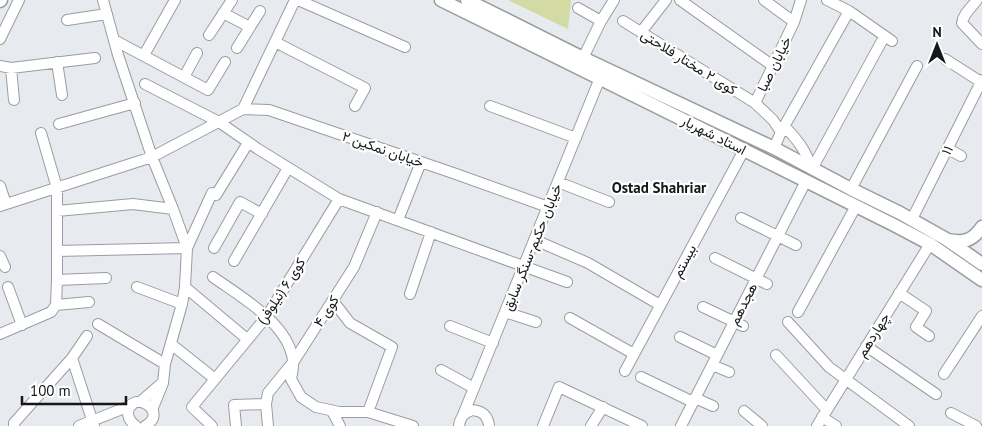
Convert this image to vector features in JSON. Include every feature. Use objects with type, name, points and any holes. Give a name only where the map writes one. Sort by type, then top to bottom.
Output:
[{"type":"main road","name":"استاد شهریار","points":[[440,0],[496,21],[600,78],[930,244],[982,280]]},
{"type":"main road","name":"استاد شهریار","points":[[467,0],[496,21]]},
{"type":"main road","name":"استاد شهریار","points":[[514,30],[583,58],[774,148],[912,219],[946,239],[982,264]]},
{"type":"main road","points":[[946,239],[957,242],[967,241],[977,235],[982,228]]},
{"type":"street","points":[[0,39],[19,0]]},
{"type":"street","points":[[103,0],[152,157],[187,248],[182,304],[163,382],[152,410]]},
{"type":"street","points":[[144,55],[176,0]]},
{"type":"street","points":[[209,35],[232,0]]},
{"type":"street","points":[[0,186],[3,205],[152,157],[243,109],[297,0],[405,47]]},
{"type":"street","points":[[583,58],[601,21],[614,0]]},
{"type":"street","points":[[641,32],[666,0]]},
{"type":"street","points":[[680,0],[773,66]]},
{"type":"street","points":[[764,0],[794,22]]},
{"type":"street","name":"خیابان صبا","points":[[781,132],[773,120],[754,103],[794,22],[801,0]]},
{"type":"street","points":[[977,0],[964,15],[962,22],[982,44]]},
{"type":"street","points":[[812,169],[888,39],[830,1]]},
{"type":"street","points":[[578,8],[601,21]]},
{"type":"street","points":[[237,48],[260,11]]},
{"type":"street","points":[[774,148],[781,132],[849,12]]},
{"type":"street","points":[[223,13],[250,26]]},
{"type":"street","points":[[68,20],[106,14]]},
{"type":"street","name":"کوی ۲ مختار فلاحتی","points":[[623,21],[754,103]]},
{"type":"street","points":[[114,40],[208,90],[224,62]]},
{"type":"street","points":[[275,42],[365,88],[355,106]]},
{"type":"street","points":[[184,77],[197,53]]},
{"type":"street","points":[[0,66],[11,68],[95,58]]},
{"type":"street","points":[[945,59],[981,81]]},
{"type":"street","points":[[57,62],[62,95]]},
{"type":"street","points":[[851,189],[917,66]]},
{"type":"street","points":[[11,68],[14,100]]},
{"type":"street","name":"خیابان حکیم-سنگر سابق","points":[[459,423],[600,78]]},
{"type":"street","name":"۱۱","points":[[912,219],[981,81]]},
{"type":"street","points":[[144,84],[219,122],[248,143],[339,199],[567,282]]},
{"type":"street","points":[[59,124],[135,103]]},
{"type":"street","points":[[490,106],[576,138]]},
{"type":"street","name":"خیابان نمکین ۲","points":[[243,109],[269,110],[548,207]]},
{"type":"street","points":[[781,132],[788,130],[798,140],[807,154],[812,169]]},
{"type":"street","points":[[41,133],[57,188],[57,280],[54,309]]},
{"type":"street","points":[[187,248],[214,194],[248,143]]},
{"type":"street","points":[[948,149],[961,156]]},
{"type":"street","name":"بیستم","points":[[625,371],[744,150]]},
{"type":"street","points":[[398,220],[421,162]]},
{"type":"street","points":[[234,261],[288,168]]},
{"type":"street","name":"هجدهم","points":[[681,426],[715,360],[739,324],[756,278],[806,181]]},
{"type":"street","points":[[558,182],[609,202]]},
{"type":"street","name":"کوی ۶ (نیلوفر)","points":[[212,426],[192,407],[267,316],[339,199]]},
{"type":"street","points":[[214,248],[240,202],[262,214]]},
{"type":"street","points":[[56,211],[133,204],[173,209]]},
{"type":"street","points":[[798,312],[856,206]]},
{"type":"street","name":"کوی ۴","points":[[266,404],[268,393],[294,361],[354,267],[377,212]]},
{"type":"street","points":[[742,218],[796,245]]},
{"type":"street","points":[[410,294],[431,232]]},
{"type":"street","points":[[534,240],[588,264],[660,305]]},
{"type":"street","name":"چهاردهم","points":[[822,418],[930,244]]},
{"type":"street","points":[[56,251],[187,248]]},
{"type":"street","points":[[0,256],[5,267]]},
{"type":"street","points":[[715,258],[767,284]]},
{"type":"street","points":[[213,277],[267,316],[289,343],[294,361],[291,379],[302,396],[316,408],[339,412],[368,412],[413,426]]},
{"type":"street","points":[[57,280],[106,278]]},
{"type":"street","points":[[185,287],[247,340]]},
{"type":"street","points":[[8,288],[22,325]]},
{"type":"street","points":[[136,288],[182,304]]},
{"type":"street","points":[[899,294],[926,311],[916,327],[929,336]]},
{"type":"street","points":[[333,301],[350,323],[392,347],[368,412]]},
{"type":"street","points":[[0,334],[54,309],[89,302]]},
{"type":"street","points":[[703,307],[739,324]]},
{"type":"street","points":[[505,312],[536,322]]},
{"type":"street","points":[[944,374],[982,316]]},
{"type":"street","points":[[570,318],[634,354]]},
{"type":"street","points":[[788,322],[829,367],[909,426]]},
{"type":"street","points":[[98,324],[166,364]]},
{"type":"street","points":[[450,326],[493,343]]},
{"type":"street","points":[[14,426],[14,423],[72,358],[87,336]]},
{"type":"street","points":[[680,337],[715,360],[729,372]]},
{"type":"street","points":[[171,344],[215,379]]},
{"type":"street","points":[[866,346],[936,394]]},
{"type":"street","points":[[776,355],[822,418],[836,426]]},
{"type":"street","points":[[72,358],[93,424]]},
{"type":"street","points":[[441,370],[474,388]]},
{"type":"street","points":[[641,377],[694,400],[713,406]]},
{"type":"street","points":[[133,424],[128,411],[163,382]]},
{"type":"street","points":[[543,426],[559,387],[642,426]]},
{"type":"street","points":[[79,426],[93,424],[136,403],[148,404],[152,410],[153,418],[147,425]]},
{"type":"street","points":[[236,426],[234,405],[266,404],[268,426]]},
{"type":"street","points":[[590,426],[603,407]]},
{"type":"street","points":[[459,423],[472,410],[483,412],[489,423],[500,426]]},
{"type":"street","points":[[332,411],[340,426]]},
{"type":"street","points":[[744,411],[762,426]]},
{"type":"street","points":[[952,413],[976,426]]},
{"type":"street","points":[[106,416],[133,424]]},
{"type":"green space","points":[[508,0],[571,0],[568,29]]},
{"type":"district","name":"Ostad Shahriar","points":[[659,188]]}]
